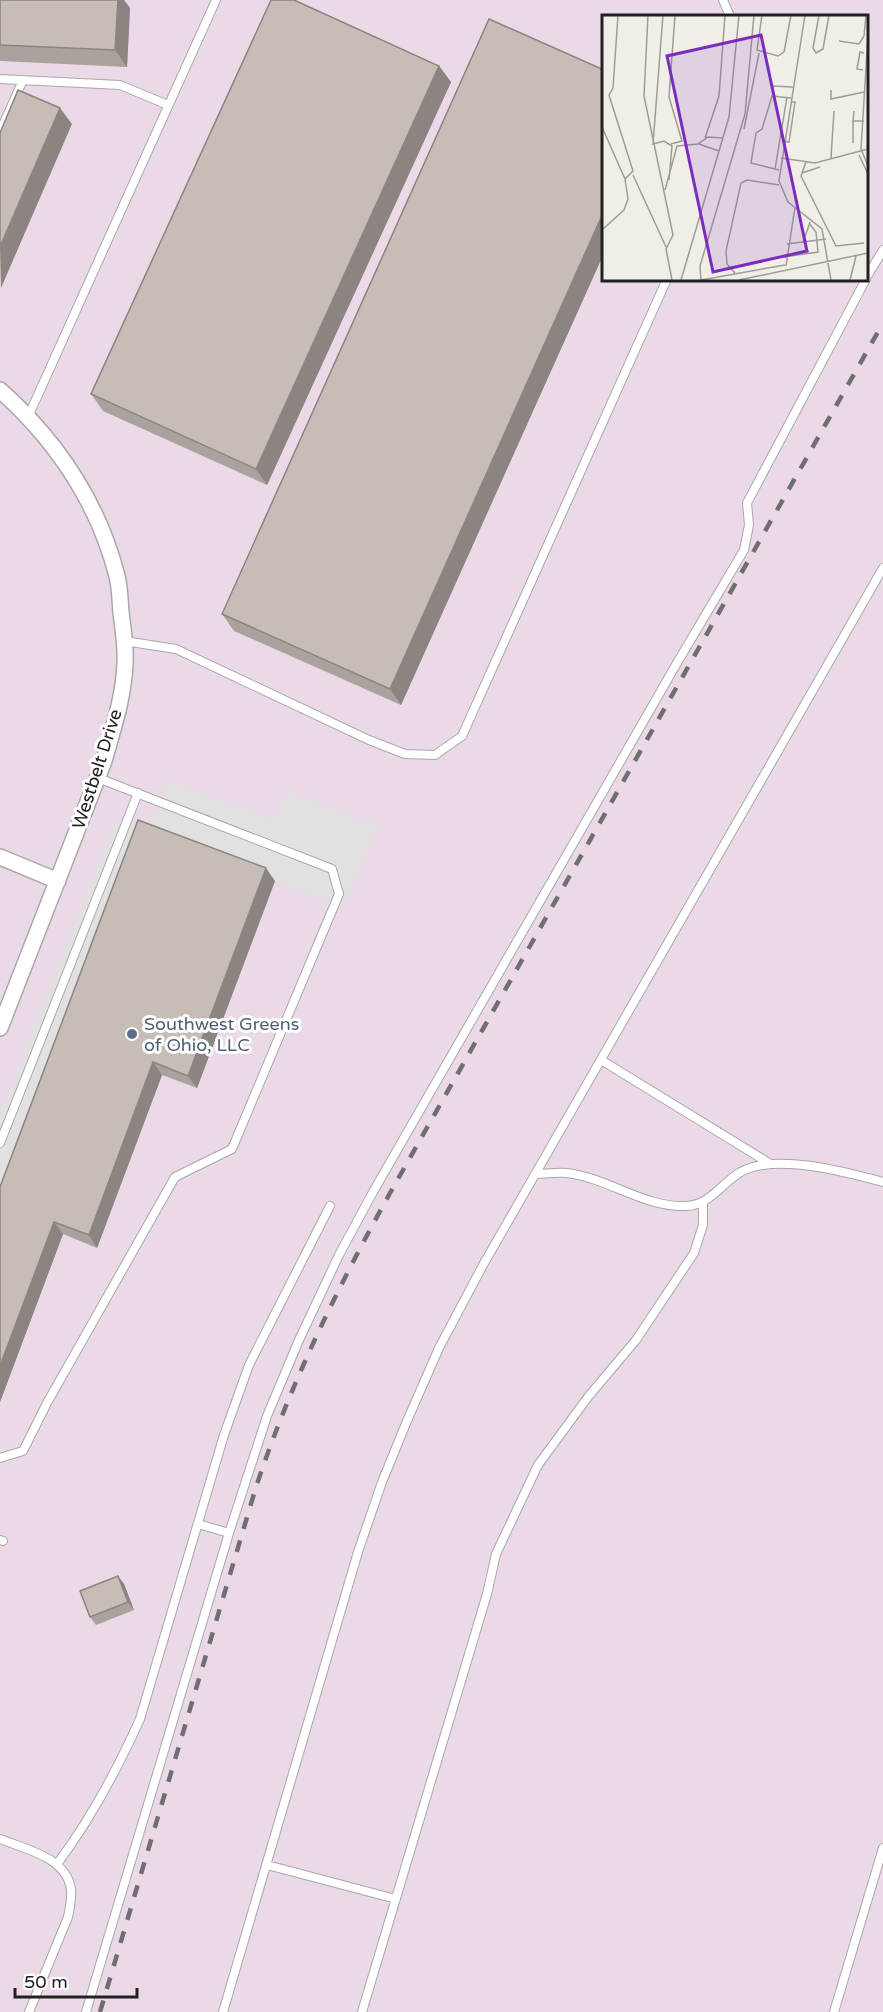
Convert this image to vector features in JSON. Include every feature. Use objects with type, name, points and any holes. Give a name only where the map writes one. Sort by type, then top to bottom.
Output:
[{"type":"street","name":"Westbelt Drive","points":[[0,390],[60,453],[91,504],[101,527],[117,578],[125,663],[116,717],[98,778],[0,1028]]},
{"type":"street","points":[[0,857],[58,881]]},
{"type":"lane","points":[[28,417],[216,0]]},
{"type":"lane","points":[[723,0],[730,15]]},
{"type":"lane","points":[[0,79],[120,85],[168,105]]},
{"type":"lane","points":[[0,132],[23,80]]},
{"type":"lane","points":[[868,276],[883,250]]},
{"type":"lane","points":[[124,641],[176,649],[369,740],[405,754],[435,755],[462,736],[667,280]]},
{"type":"lane","points":[[86,2012],[229,1533],[267,1416],[299,1340],[372,1192],[744,550],[749,525],[747,503],[865,280]]},
{"type":"lane","points":[[223,2012],[358,1552],[382,1482],[439,1348],[483,1265],[883,568]]},
{"type":"lane","points":[[0,1458],[23,1451],[47,1403],[175,1177],[232,1149],[339,894],[332,869],[98,778]]},
{"type":"lane","points":[[0,1143],[138,793]]},
{"type":"lane","points":[[601,1060],[769,1163]]},
{"type":"lane","points":[[535,1174],[566,1173],[590,1178],[674,1206],[689,1206],[703,1202],[739,1173],[769,1163],[803,1166],[883,1182]]},
{"type":"lane","points":[[362,2012],[487,1594],[496,1554],[538,1465],[588,1397],[636,1340],[694,1253],[703,1225],[703,1202]]},
{"type":"lane","points":[[57,1864],[76,1840],[104,1793],[140,1719],[225,1435],[249,1365],[330,1206]]},
{"type":"lane","points":[[198,1524],[229,1533]]},
{"type":"lane","points":[[0,1839],[57,1864],[71,1887],[71,1901],[64,1926],[29,2012]]},
{"type":"lane","points":[[834,2012],[883,1848]]},
{"type":"lane","points":[[267,1865],[396,1899]]},
{"type":"shaded area","points":[[0,0],[883,0],[883,2012],[0,2012]]},
{"type":"shaded area","points":[[167,780],[273,820],[287,792],[378,826],[342,907],[147,833],[0,1223],[0,1114],[115,820],[147,832]]},
{"type":"building","points":[[0,0],[118,0],[115,50],[0,45]]},
{"type":"building","points":[[271,0],[294,0],[439,66],[256,469],[91,394]]},
{"type":"building","points":[[489,19],[602,69],[602,215],[390,689],[222,614]]},
{"type":"building","points":[[18,90],[60,108],[0,247],[0,133]]},
{"type":"building","points":[[138,820],[266,868],[188,1076],[153,1062],[89,1235],[54,1222],[0,1366],[0,1187]]},
{"type":"building","points":[[118,1576],[128,1602],[90,1617],[80,1591]]},
{"type":"railway","points":[[100,2012],[256,1487],[284,1411],[316,1337],[390,1193],[883,323]]},
{"type":"place","name":"Southwest Greens of Ohio, LLC","points":[[132,1034]]}]
